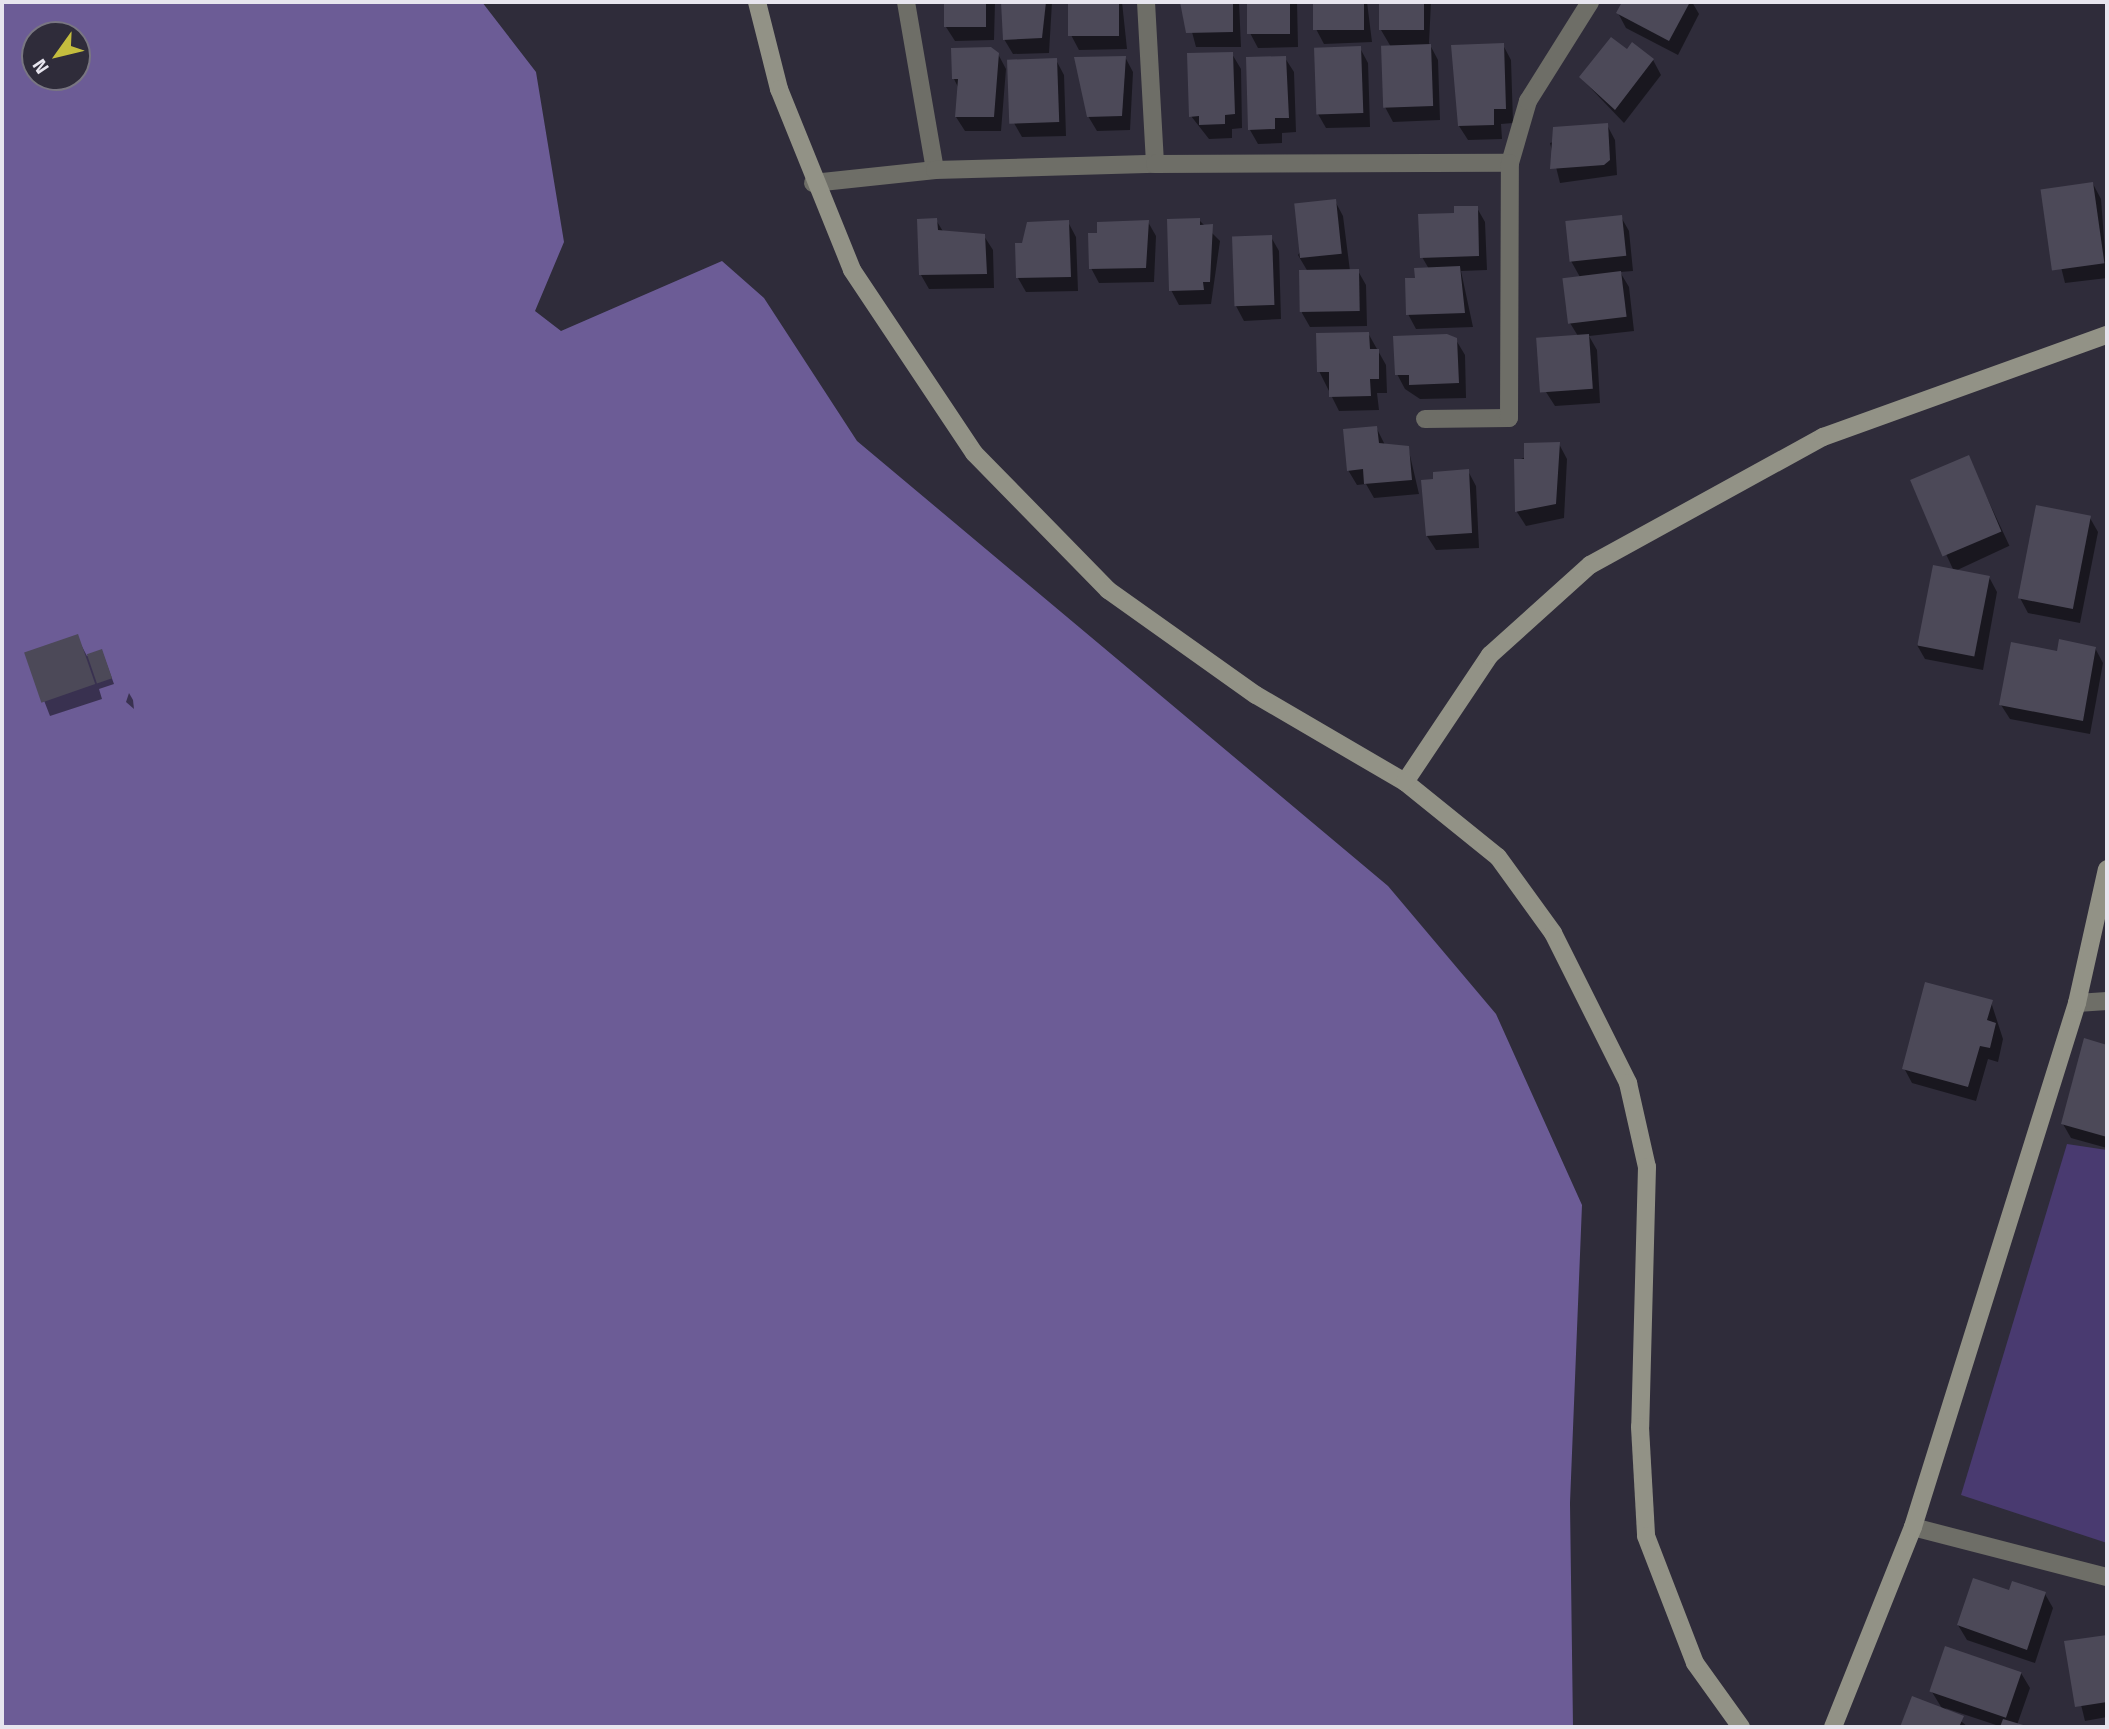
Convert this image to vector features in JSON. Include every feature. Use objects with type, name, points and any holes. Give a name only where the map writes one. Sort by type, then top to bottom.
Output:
[{"type":"street","points":[[757,2],[779,89],[813,183],[852,270],[902,351],[974,453],[1035,522],[1108,590],[1256,695],[1405,782],[1498,857],[1553,933],[1628,1083],[1647,1167],[1640,1427],[1646,1536],[1695,1663],[1741,1727]]},
{"type":"street","points":[[906,2],[935,170]]},
{"type":"street","points":[[1146,2],[1155,164]]},
{"type":"street","points":[[1424,419],[1509,418],[1510,163],[1528,101],[1590,2]]},
{"type":"street","points":[[813,183],[935,170],[1155,164],[1510,163]]},
{"type":"street","points":[[1405,782],[1490,655],[1590,565],[1823,437],[2107,335]]},
{"type":"street","points":[[1833,1727],[1913,1527],[2077,1003],[2107,869]]},
{"type":"street","points":[[2077,1003],[2107,1001]]},
{"type":"street","points":[[1913,1527],[2107,1577]]},
{"type":"shaded area","points":[[2,2],[482,2],[536,72],[564,242],[535,311],[561,331],[722,261],[764,298],[857,441],[1388,886],[1496,1014],[1582,1205],[1570,1503],[1573,1727],[2,1727]]},
{"type":"shaded area","points":[[2067,1144],[2107,1150],[2107,1543],[1961,1495]]},
{"type":"building","points":[[944,2],[986,2],[986,27],[944,27]]},
{"type":"building","points":[[1001,2],[1046,2],[1042,38],[1003,40]]},
{"type":"building","points":[[1068,2],[1119,2],[1119,36],[1068,36]]},
{"type":"building","points":[[1180,2],[1233,2],[1233,32],[1186,33]]},
{"type":"building","points":[[1247,2],[1290,2],[1290,34],[1247,34]]},
{"type":"building","points":[[1313,2],[1364,2],[1364,30],[1313,30]]},
{"type":"building","points":[[1379,2],[1424,2],[1424,30],[1379,30]]},
{"type":"building","points":[[1622,2],[1690,2],[1669,41],[1616,13]]},
{"type":"building","points":[[1611,37],[1627,49],[1632,42],[1654,59],[1615,110],[1579,77]]},
{"type":"building","points":[[1504,43],[1506,109],[1494,109],[1494,125],[1458,126],[1451,45]]},
{"type":"building","points":[[1431,44],[1433,106],[1383,108],[1381,46]]},
{"type":"building","points":[[1361,46],[1363,113],[1316,115],[1314,48]]},
{"type":"building","points":[[991,47],[999,53],[994,117],[955,117],[958,79],[952,79],[951,48]]},
{"type":"building","points":[[1233,52],[1235,114],[1225,115],[1225,124],[1199,125],[1199,116],[1189,117],[1187,53]]},
{"type":"building","points":[[1126,56],[1122,116],[1087,117],[1074,57]]},
{"type":"building","points":[[1286,56],[1289,118],[1275,118],[1275,129],[1248,130],[1246,57]]},
{"type":"building","points":[[1057,58],[1059,122],[1009,124],[1007,60]]},
{"type":"building","points":[[1608,123],[1610,160],[1604,165],[1550,169],[1553,127]]},
{"type":"building","points":[[2093,182],[2104,263],[2052,271],[2041,189]]},
{"type":"building","points":[[1336,199],[1342,254],[1300,258],[1294,203]]},
{"type":"building","points":[[1454,206],[1478,206],[1479,256],[1420,258],[1418,214],[1454,213]]},
{"type":"building","points":[[1622,215],[1626,256],[1570,262],[1565,221]]},
{"type":"building","points":[[937,218],[938,230],[985,234],[987,274],[919,275],[917,219]]},
{"type":"building","points":[[1200,218],[1200,225],[1213,224],[1210,282],[1203,282],[1204,290],[1169,291],[1167,219]]},
{"type":"building","points":[[1069,220],[1071,277],[1016,278],[1015,243],[1022,243],[1027,222]]},
{"type":"building","points":[[1149,220],[1146,268],[1089,269],[1088,233],[1097,233],[1097,222]]},
{"type":"building","points":[[1272,235],[1274,305],[1234,306],[1232,236]]},
{"type":"building","points":[[1460,266],[1465,313],[1406,315],[1405,278],[1415,278],[1414,268]]},
{"type":"building","points":[[1359,269],[1360,311],[1300,312],[1299,270]]},
{"type":"building","points":[[1621,271],[1627,317],[1568,324],[1562,278]]},
{"type":"building","points":[[1369,332],[1370,349],[1379,349],[1379,379],[1370,379],[1371,396],[1329,397],[1329,372],[1317,372],[1316,333]]},
{"type":"building","points":[[1447,334],[1457,338],[1459,383],[1409,385],[1409,375],[1395,375],[1393,336]]},
{"type":"building","points":[[1589,334],[1593,389],[1540,393],[1536,338]]},
{"type":"building","points":[[1377,426],[1379,443],[1409,446],[1412,480],[1364,484],[1363,469],[1347,471],[1343,429]]},
{"type":"building","points":[[1560,442],[1556,504],[1515,512],[1514,459],[1524,459],[1524,443]]},
{"type":"building","points":[[1969,455],[2001,531],[1943,556],[1910,480]]},
{"type":"building","points":[[1469,469],[1472,533],[1426,536],[1421,480],[1433,479],[1433,472]]},
{"type":"building","points":[[2036,505],[2091,516],[2073,609],[2018,598]]},
{"type":"building","points":[[1933,565],[1990,576],[1974,657],[1917,645]]},
{"type":"building","points":[[78,634],[95,684],[41,703],[24,653]]},
{"type":"building","points":[[2059,639],[2096,647],[2083,721],[1999,705],[2011,642],[2057,651]]},
{"type":"building","points":[[102,649],[112,678],[97,684],[87,654]]},
{"type":"building","points":[[1925,982],[1993,1000],[1987,1020],[1996,1023],[1990,1048],[1980,1046],[1968,1087],[1902,1069]]},
{"type":"building","points":[[2084,1038],[2107,1045],[2107,1137],[2061,1124]]},
{"type":"building","points":[[1973,1578],[2009,1590],[2012,1581],[2046,1592],[2027,1650],[1957,1625]]},
{"type":"building","points":[[2107,1635],[2107,1702],[2075,1707],[2064,1641]]},
{"type":"building","points":[[1945,1646],[2022,1672],[2006,1718],[1929,1691]]},
{"type":"building","points":[[1912,1696],[1964,1716],[1959,1727],[1900,1727]]},
{"type":"building","points":[[2003,1719],[2030,1727],[2000,1727]]}]
